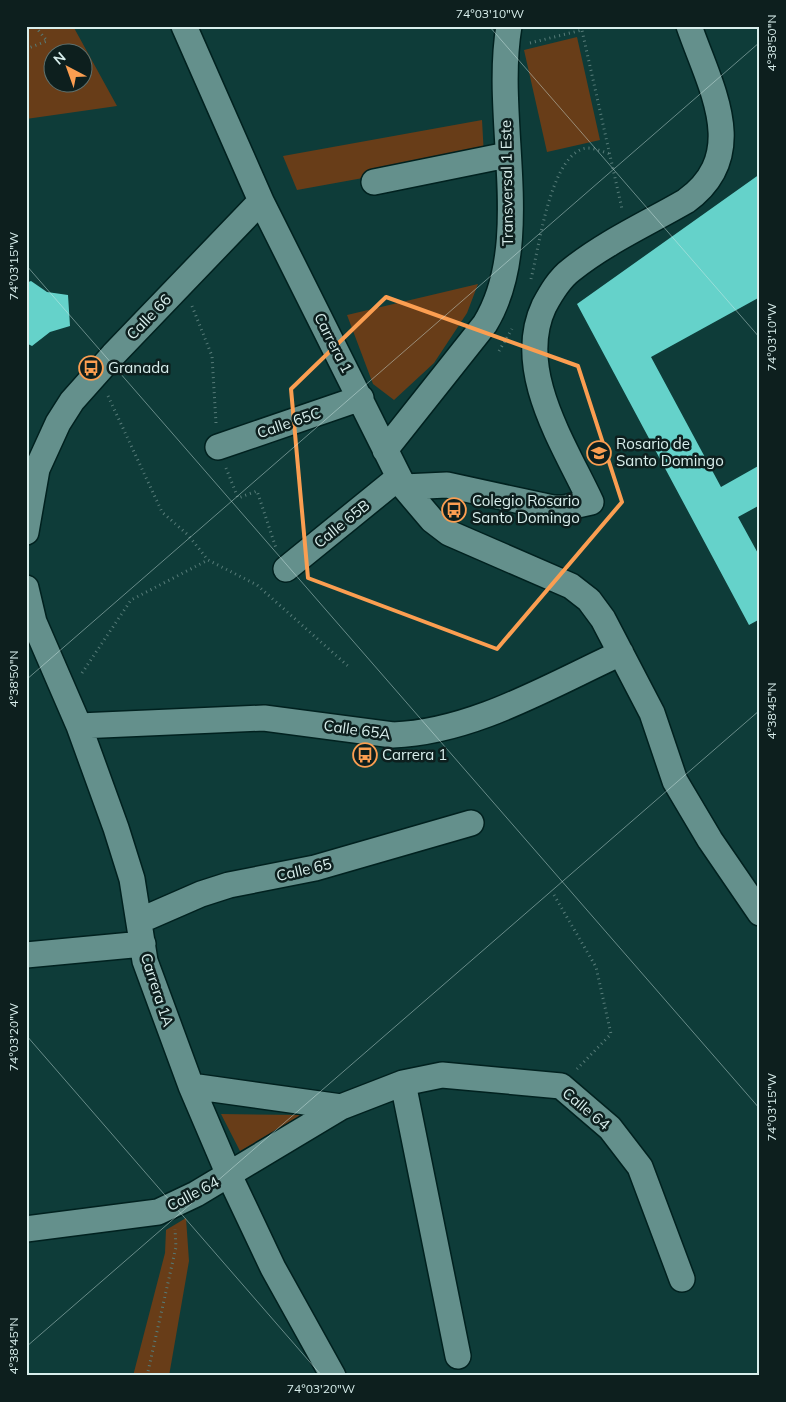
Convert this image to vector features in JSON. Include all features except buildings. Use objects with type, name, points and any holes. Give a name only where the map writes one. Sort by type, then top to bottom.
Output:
[{"type":"street","name":"Carrera 1","points":[[184,26],[261,201],[361,398],[401,482],[422,510],[449,532],[571,586],[589,600],[598,613],[652,713],[675,781],[710,840],[760,913]]},
{"type":"street","name":"Transversal 1 Este","points":[[385,450],[486,324],[496,307],[506,272],[510,230],[505,66],[509,26]]},
{"type":"street","points":[[401,482],[447,485],[553,508],[564,508],[591,502],[541,391],[536,372],[534,340],[541,314],[556,285],[570,271],[699,192],[716,167],[721,153],[723,138],[718,112],[689,26]]},
{"type":"street","points":[[374,182],[507,155]]},
{"type":"street","name":"Calle 66","points":[[26,532],[37,469],[58,423],[72,402],[97,373],[261,201]]},
{"type":"street","name":"Calle 65C","points":[[218,447],[361,398]]},
{"type":"street","name":"Calle 65B","points":[[286,569],[401,482]]},
{"type":"street","name":"Carrera 1A","points":[[26,588],[34,622],[100,783],[132,879],[150,976],[191,1086],[229,1175],[273,1268],[333,1376]]},
{"type":"street","name":"Calle 65A","points":[[78,726],[264,718],[393,736],[420,734],[469,721],[620,653]]},
{"type":"street","name":"Calle 65","points":[[26,955],[141,933],[201,894],[229,885],[315,868],[471,823]]},
{"type":"street","name":"Calle 64","points":[[26,1229],[138,1216],[174,1206],[341,1107],[403,1083],[442,1075],[561,1086],[610,1128],[640,1167],[682,1280]]},
{"type":"street","points":[[403,1083],[458,1356]]},
{"type":"street","name":"Calle 64","points":[[191,1086],[341,1107]]},
{"type":"path","points":[[26,49],[47,41],[35,26]]},
{"type":"path","points":[[530,43],[582,28],[628,234]]},
{"type":"path","points":[[529,285],[553,191],[565,163],[584,148],[610,154]]},
{"type":"path","points":[[499,351],[515,324]]},
{"type":"path","points":[[97,373],[162,512],[188,535],[208,560],[257,585],[349,667]]},
{"type":"path","points":[[66,697],[131,600],[208,560]]},
{"type":"path","points":[[554,895],[596,967],[611,1034],[561,1086]]},
{"type":"path","points":[[148,1376],[176,1247],[174,1206]]},
{"type":"highlighted area","points":[[386,297],[578,366],[622,502],[497,649],[308,578],[291,389]]},
{"type":"shaded area","points":[[26,26],[73,26],[82,42],[42,42],[42,92],[92,92],[92,61],[117,106],[26,119]]},
{"type":"shaded area","points":[[577,37],[600,140],[547,152],[524,50]]},
{"type":"shaded area","points":[[482,120],[484,156],[297,190],[283,156]]},
{"type":"shaded area","points":[[478,284],[467,313],[434,363],[394,400],[373,384],[347,315]]},
{"type":"shaded area","points":[[221,1114],[302,1115],[240,1151]]},
{"type":"shaded area","points":[[186,1218],[189,1261],[169,1376],[133,1376],[165,1253],[166,1230]]},
{"type":"place","name":"Granada","points":[[91,368]]},
{"type":"place","name":"Rosario de Santo Domingo","points":[[599,453]]},
{"type":"place","name":"Colegio Rosario Santo Domingo","points":[[454,510]]},
{"type":"place","name":"Carrera 1","points":[[365,755]]}]
